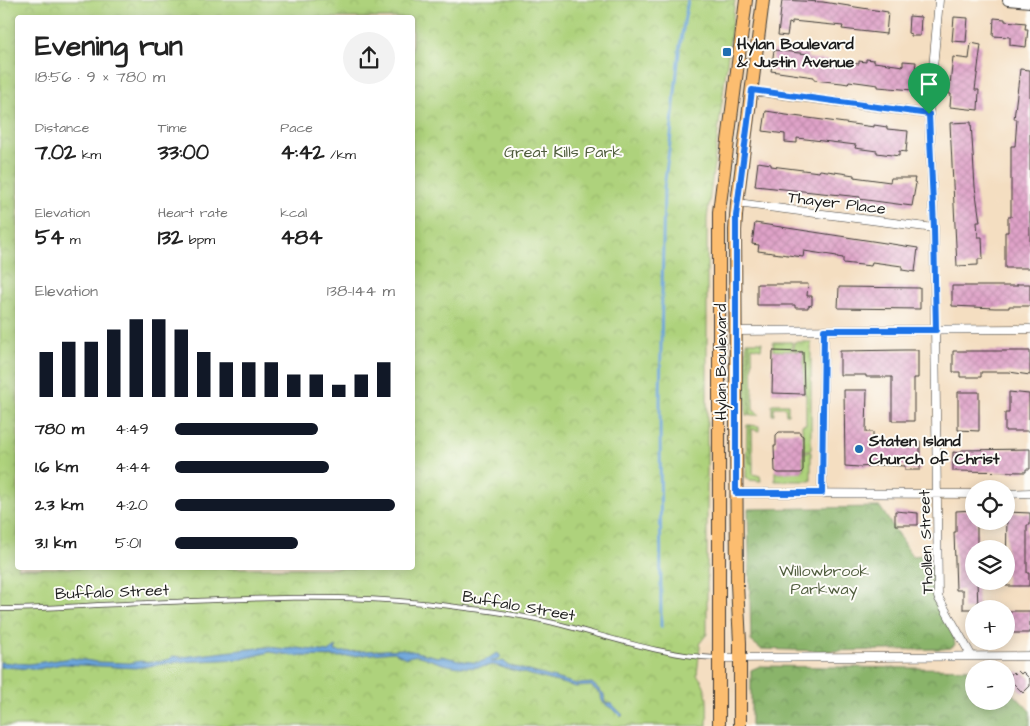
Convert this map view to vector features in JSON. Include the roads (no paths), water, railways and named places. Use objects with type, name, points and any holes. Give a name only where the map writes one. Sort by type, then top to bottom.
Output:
[{"type":"main road","name":"Hylan Boulevard","points":[[719,726],[719,212],[746,0]]},
{"type":"main road","name":"Hylan Boulevard","points":[[740,726],[736,493],[736,203],[763,0]]},
{"type":"street","name":"Thollen Street","points":[[939,0],[929,114],[936,330],[938,597],[971,655]]},
{"type":"street","points":[[1008,0],[1030,2]]},
{"type":"street","points":[[752,90],[929,114]]},
{"type":"street","name":"Thayer Place","points":[[736,203],[934,228]]},
{"type":"street","points":[[822,493],[824,330]]},
{"type":"street","points":[[736,331],[1030,330]]},
{"type":"street","points":[[736,493],[965,494]]},
{"type":"street","points":[[1015,494],[1030,493]]},
{"type":"street","name":"Buffalo Street","points":[[719,658],[1030,656]]},
{"type":"lane","name":"Buffalo Street","points":[[0,608],[291,599],[422,603],[486,611],[552,623],[671,653],[700,658],[719,658]]},
{"type":"water","points":[[337,646],[335,651],[403,649],[438,657],[474,662],[485,660],[497,653],[500,655],[500,658],[492,662],[504,661],[507,665],[577,684],[592,683],[604,694],[605,703],[612,704],[623,715],[621,717],[605,704],[602,701],[601,694],[591,686],[576,687],[493,665],[457,667],[418,656],[406,658],[394,652],[341,657],[296,656],[270,652],[242,659],[178,662],[135,668],[62,664],[38,669],[0,667],[0,662],[28,664],[72,658],[97,662],[150,662],[169,659],[173,656],[182,657],[267,647],[329,652]]},
{"type":"waterway","points":[[661,627],[660,401],[664,188],[679,51],[688,0]]},
{"type":"place","name":"Hylan Boulevard & Justin Avenue","points":[[727,52]]},
{"type":"place","name":"Staten Island Church of Christ","points":[[859,449]]},
{"type":"park label","name":"Great Kills Park","points":[[563,151]]},
{"type":"park label","name":"Willowbrook Parkway","points":[[824,579]]}]
